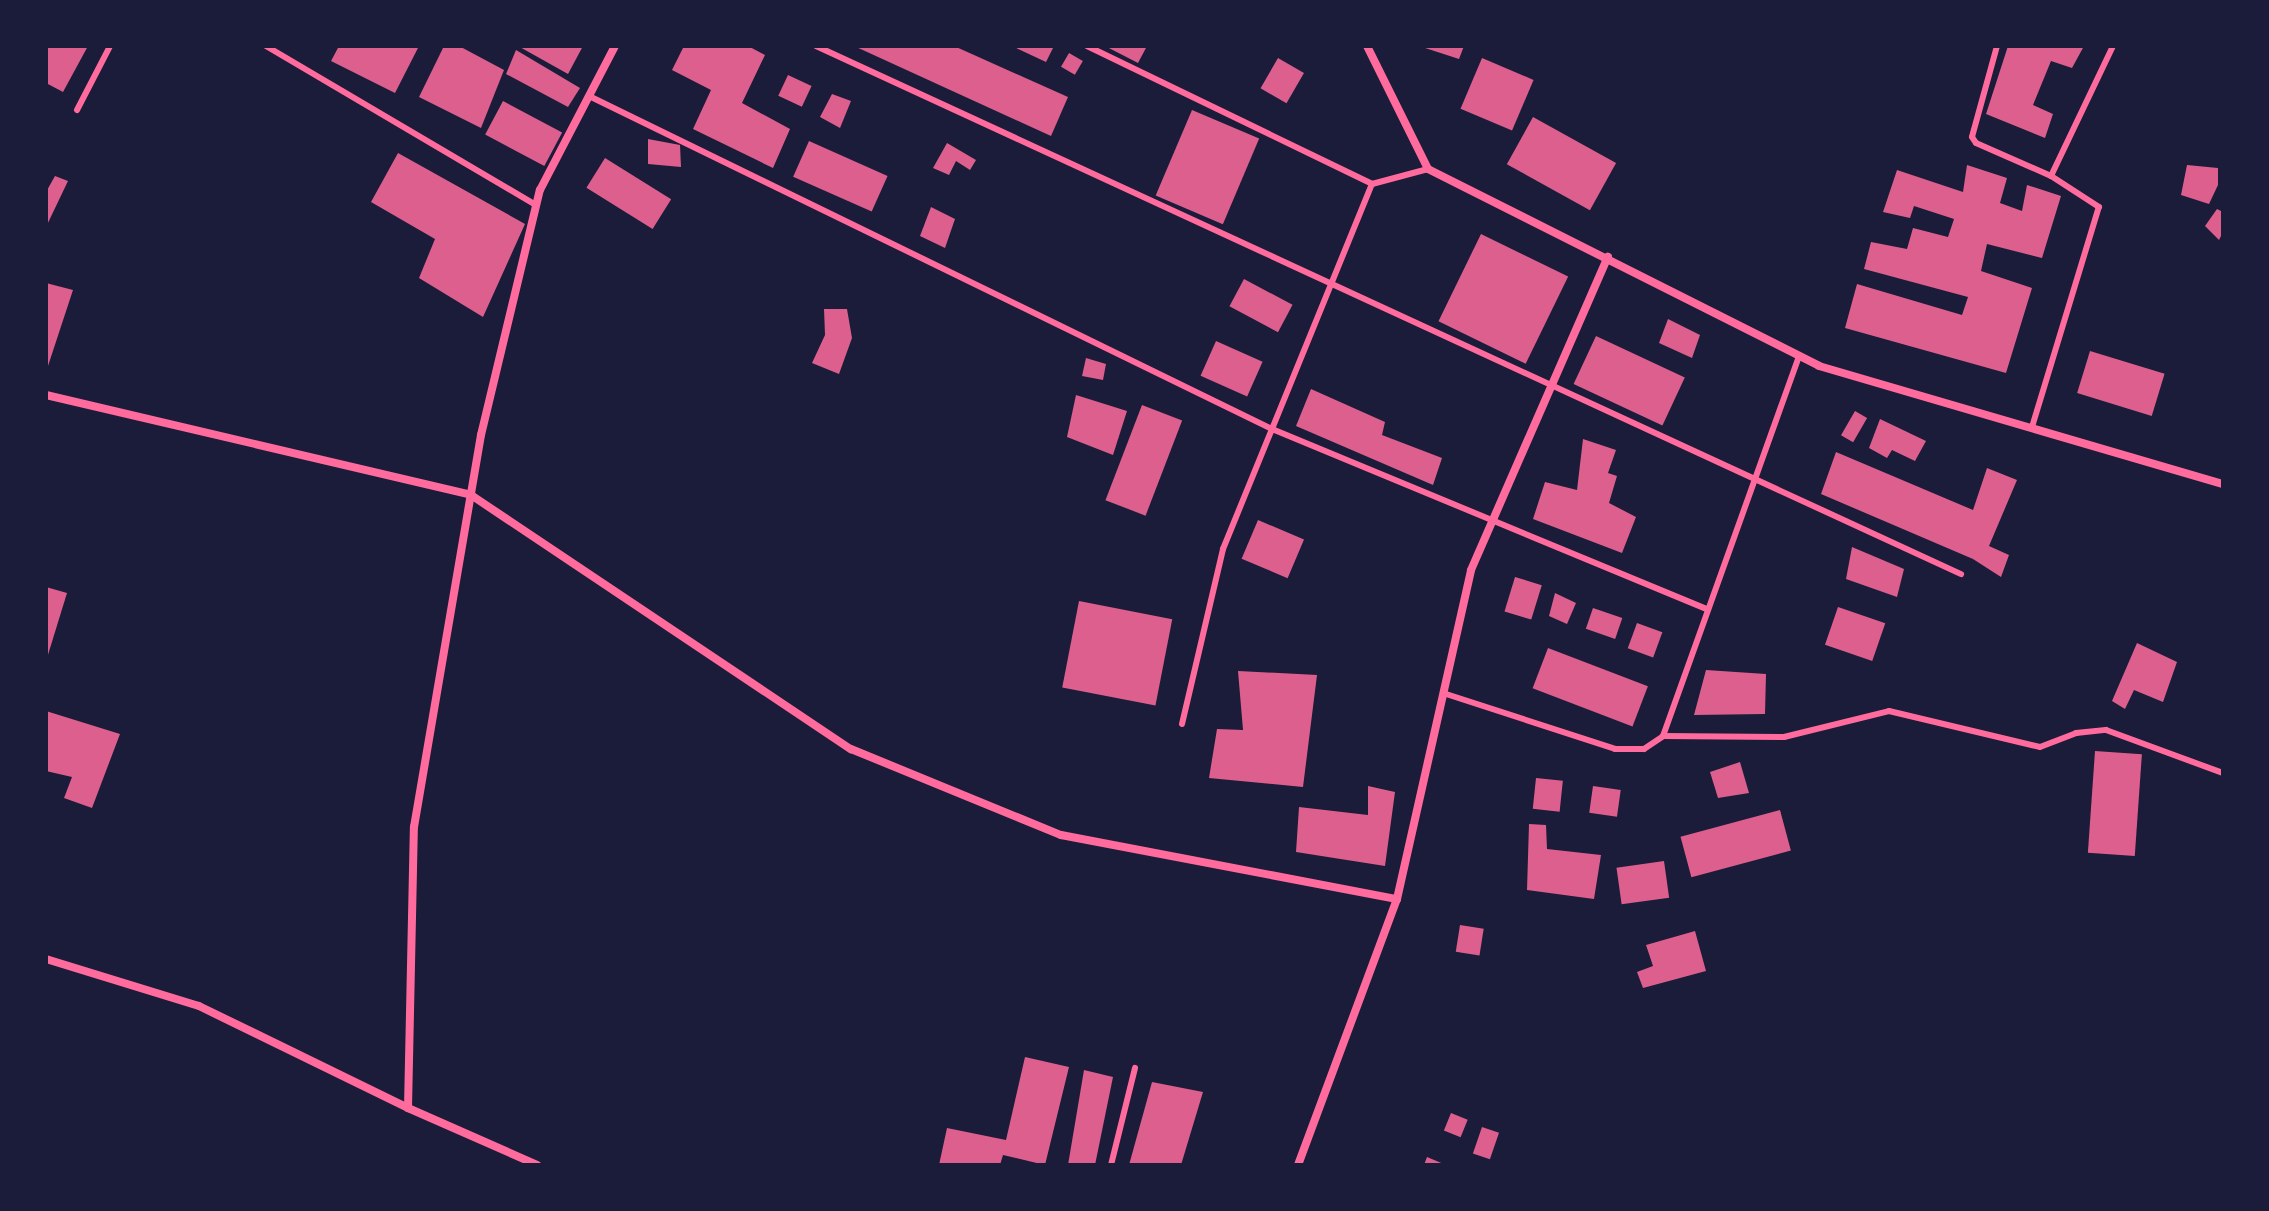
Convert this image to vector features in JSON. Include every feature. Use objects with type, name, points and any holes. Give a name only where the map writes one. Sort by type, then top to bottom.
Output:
[{"type":"street","points":[[408,1108],[414,827],[481,435],[540,190],[615,46]]},
{"type":"street","points":[[1367,46],[1428,169],[1608,257],[1819,366],[2223,484]]},
{"type":"street","points":[[1298,1165],[1397,899],[1471,570],[1608,257]]},
{"type":"street","points":[[46,395],[471,495],[851,749],[1061,835],[1397,899]]},
{"type":"street","points":[[46,959],[199,1006],[408,1108],[537,1165]]},
{"type":"lane","points":[[77,110],[110,46]]},
{"type":"lane","points":[[266,46],[536,205]]},
{"type":"lane","points":[[816,46],[1961,574]]},
{"type":"lane","points":[[1087,46],[1372,184],[1428,169]]},
{"type":"lane","points":[[1997,46],[1972,137],[1976,143],[2051,176],[2099,207],[2032,427]]},
{"type":"lane","points":[[2051,176],[2113,46]]},
{"type":"lane","points":[[589,96],[1272,429],[1708,610]]},
{"type":"lane","points":[[1182,724],[1223,549],[1372,184]]},
{"type":"lane","points":[[1663,736],[1799,356]]},
{"type":"lane","points":[[1443,693],[1615,749],[1644,749],[1663,736],[1784,737],[1889,711],[2040,747],[2076,733],[2106,730],[2223,773]]},
{"type":"lane","points":[[1111,1165],[1135,1068]]},
{"type":"building","points":[[46,46],[88,46],[63,92],[46,83]]},
{"type":"building","points":[[339,46],[419,46],[395,93],[331,61]]},
{"type":"building","points":[[444,46],[459,46],[504,70],[481,128],[419,97]]},
{"type":"building","points":[[518,46],[583,46],[568,74]]},
{"type":"building","points":[[684,46],[748,46],[765,55],[742,103],[790,129],[773,168],[693,129],[711,90],[672,70]]},
{"type":"building","points":[[854,46],[954,46],[1068,97],[1051,136]]},
{"type":"building","points":[[1012,46],[1054,46],[1046,62]]},
{"type":"building","points":[[1105,46],[1147,46],[1138,63]]},
{"type":"building","points":[[1419,46],[1464,46],[1459,59]]},
{"type":"building","points":[[2008,46],[2084,46],[2072,68],[2051,61],[2033,105],[2053,114],[2045,138],[1986,114]]},
{"type":"building","points":[[516,50],[580,88],[568,107],[506,74]]},
{"type":"building","points":[[1069,53],[1083,61],[1075,75],[1061,67]]},
{"type":"building","points":[[1278,58],[1304,73],[1286,103],[1260,88]]},
{"type":"building","points":[[1482,58],[1534,80],[1512,131],[1461,109]]},
{"type":"building","points":[[788,75],[812,86],[802,107],[778,96]]},
{"type":"building","points":[[832,94],[851,101],[840,128],[820,117]]},
{"type":"building","points":[[503,101],[562,132],[544,166],[485,135]]},
{"type":"building","points":[[1192,110],[1259,139],[1223,224],[1156,196]]},
{"type":"building","points":[[1533,117],[1616,163],[1590,210],[1507,164]]},
{"type":"building","points":[[648,139],[680,145],[681,167],[648,164]]},
{"type":"building","points":[[809,141],[888,176],[872,212],[793,177]]},
{"type":"building","points":[[947,143],[976,160],[970,170],[956,161],[949,175],[933,168]]},
{"type":"building","points":[[398,153],[525,224],[483,317],[419,278],[435,239],[371,202]]},
{"type":"building","points":[[605,158],[671,199],[653,229],[586,188]]},
{"type":"building","points":[[1967,165],[2007,178],[2000,203],[2022,211],[2027,185],[2061,196],[2042,258],[1987,244],[1981,271],[2032,288],[2006,373],[1845,328],[1857,284],[1962,315],[1968,297],[1864,269],[1871,242],[1907,249],[1913,228],[1948,237],[1954,219],[1914,206],[1910,218],[1883,212],[1897,170],[1963,192]]},
{"type":"building","points":[[2187,165],[2218,168],[2218,185],[2209,204],[2181,195]]},
{"type":"building","points":[[55,176],[68,181],[46,227],[46,192]]},
{"type":"building","points":[[931,207],[955,219],[945,248],[920,236]]},
{"type":"building","points":[[2217,209],[2223,212],[2223,232],[2219,240],[2205,226]]},
{"type":"building","points":[[1481,234],[1568,277],[1526,364],[1438,321]]},
{"type":"building","points":[[1244,279],[1293,305],[1278,332],[1229,306]]},
{"type":"building","points":[[46,283],[73,290],[47,369],[46,368]]},
{"type":"building","points":[[824,309],[847,309],[852,338],[839,374],[812,363],[825,335]]},
{"type":"building","points":[[1668,319],[1700,335],[1692,358],[1659,343]]},
{"type":"building","points":[[1596,336],[1685,377],[1662,425],[1574,384]]},
{"type":"building","points":[[1216,341],[1263,362],[1247,396],[1201,376]]},
{"type":"building","points":[[2090,351],[2165,374],[2152,416],[2077,393]]},
{"type":"building","points":[[1086,358],[1106,364],[1103,380],[1082,376]]},
{"type":"building","points":[[1311,389],[1385,422],[1382,435],[1442,458],[1433,485],[1296,426]]},
{"type":"building","points":[[1076,395],[1127,411],[1113,455],[1067,437]]},
{"type":"building","points":[[1142,405],[1182,420],[1146,516],[1105,500]]},
{"type":"building","points":[[1855,411],[1867,418],[1853,442],[1841,435]]},
{"type":"building","points":[[1880,419],[1926,441],[1915,461],[1892,450],[1887,458],[1869,448]]},
{"type":"building","points":[[1583,439],[1616,450],[1608,473],[1617,476],[1609,503],[1636,517],[1622,553],[1533,519],[1545,482],[1577,490]]},
{"type":"building","points":[[1836,452],[1973,510],[1987,468],[2017,480],[1989,546],[2009,555],[2001,577],[1973,559],[1821,494]]},
{"type":"building","points":[[1258,520],[1304,540],[1288,578],[1242,559]]},
{"type":"building","points":[[1852,547],[1904,569],[1897,597],[1846,579]]},
{"type":"building","points":[[1515,577],[1542,585],[1531,620],[1504,611]]},
{"type":"building","points":[[46,587],[67,593],[47,658],[46,658]]},
{"type":"building","points":[[1555,593],[1576,603],[1567,624],[1549,616]]},
{"type":"building","points":[[1079,601],[1172,619],[1155,706],[1062,687]]},
{"type":"building","points":[[1838,607],[1885,623],[1872,661],[1825,645]]},
{"type":"building","points":[[1593,608],[1622,618],[1615,639],[1586,629]]},
{"type":"building","points":[[1637,623],[1662,632],[1653,658],[1628,648]]},
{"type":"building","points":[[2137,643],[2177,662],[2163,702],[2134,690],[2125,709],[2112,701]]},
{"type":"building","points":[[1548,648],[1648,686],[1632,726],[1533,688]]},
{"type":"building","points":[[1706,670],[1766,674],[1765,714],[1694,715]]},
{"type":"building","points":[[1238,671],[1317,675],[1303,787],[1209,778],[1217,729],[1243,730]]},
{"type":"building","points":[[46,711],[120,734],[92,808],[64,798],[72,777],[46,771]]},
{"type":"building","points":[[2095,751],[2142,754],[2135,856],[2088,853]]},
{"type":"building","points":[[1740,762],[1749,793],[1718,798],[1710,772]]},
{"type":"building","points":[[1536,778],[1563,781],[1560,812],[1533,809]]},
{"type":"building","points":[[1368,786],[1395,792],[1385,866],[1296,852],[1299,807],[1368,815]]},
{"type":"building","points":[[1593,786],[1621,790],[1617,817],[1589,813]]},
{"type":"building","points":[[1780,810],[1791,851],[1691,877],[1681,837]]},
{"type":"building","points":[[1529,824],[1546,825],[1547,849],[1601,855],[1594,899],[1527,890]]},
{"type":"building","points":[[1664,861],[1669,898],[1622,904],[1616,868]]},
{"type":"building","points":[[1460,925],[1484,929],[1479,955],[1456,952]]},
{"type":"building","points":[[1695,931],[1706,971],[1643,988],[1637,972],[1653,966],[1646,945]]},
{"type":"building","points":[[1025,1057],[1069,1067],[1045,1165],[1003,1155],[1000,1165],[939,1165],[947,1128],[1006,1140]]},
{"type":"building","points":[[1084,1070],[1113,1077],[1095,1165],[1068,1165]]},
{"type":"building","points":[[1152,1082],[1203,1092],[1181,1165],[1129,1165]]},
{"type":"building","points":[[1451,1113],[1468,1120],[1461,1137],[1444,1131]]},
{"type":"building","points":[[1482,1127],[1499,1133],[1490,1159],[1473,1153]]},
{"type":"building","points":[[1427,1157],[1446,1165],[1424,1165]]}]
